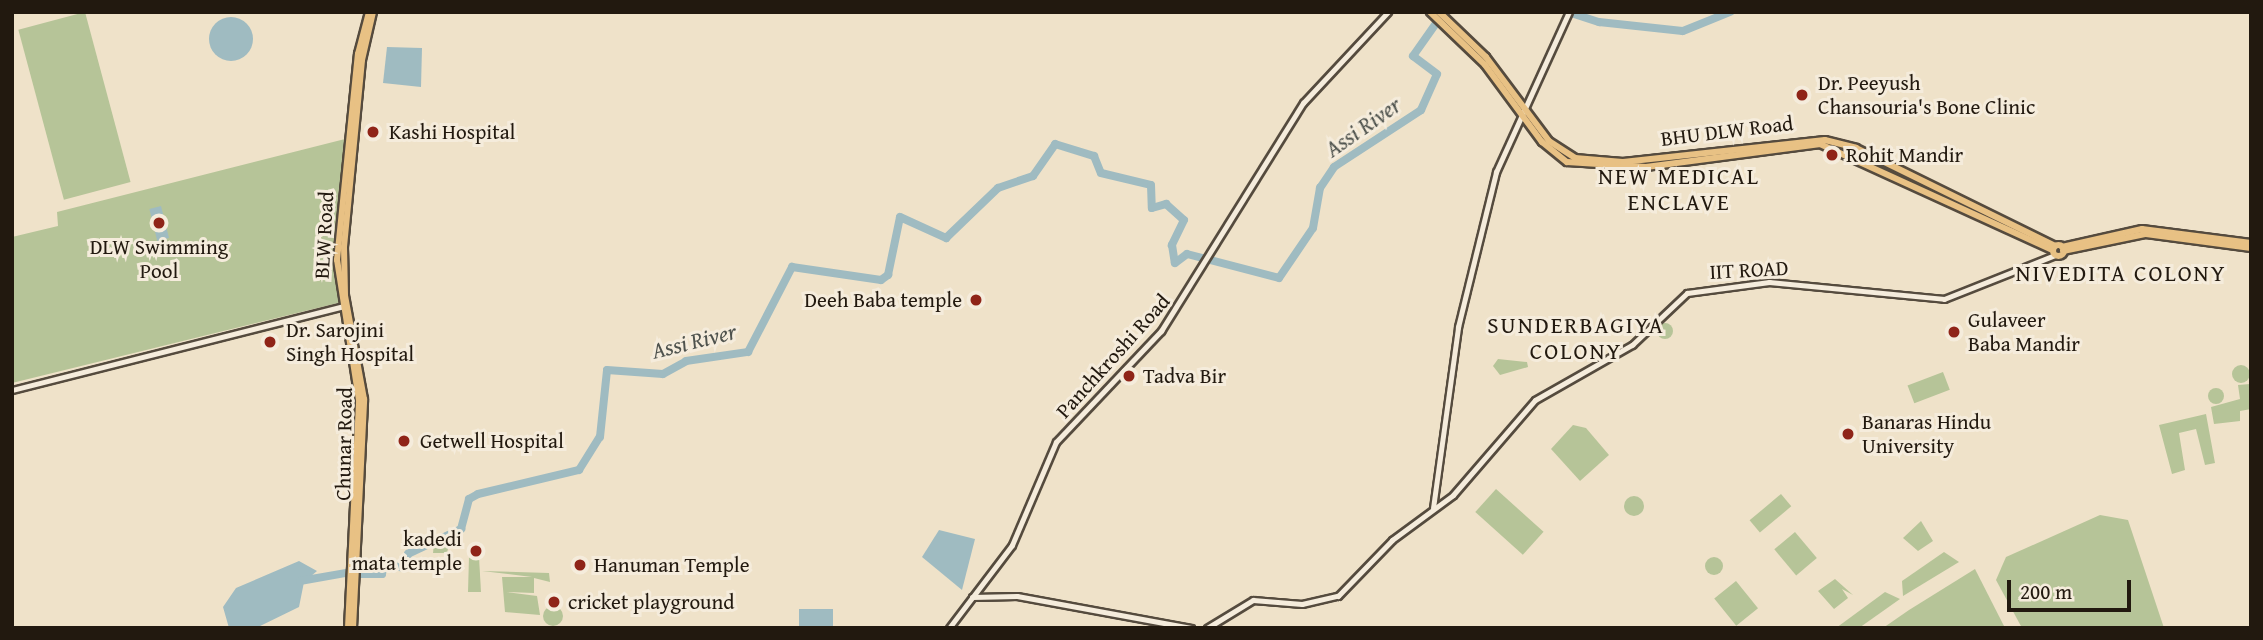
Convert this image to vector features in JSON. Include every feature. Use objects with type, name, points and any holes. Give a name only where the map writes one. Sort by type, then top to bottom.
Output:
[{"type":"main road","name":"BLW Road","points":[[351,628],[360,478],[359,387],[344,307],[338,247],[358,54],[371,12]]},
{"type":"main road","name":"BHU DLW Road","points":[[1430,13],[1442,18],[1558,150],[1590,162],[1799,138],[1838,143],[2058,250]]},
{"type":"main road","points":[[2058,250],[2142,229],[2251,245]]},
{"type":"street","name":"Panchkroshi Road","points":[[949,628],[1012,545],[1056,442],[1161,331],[1303,103],[1388,12]]},
{"type":"street","points":[[1433,508],[1458,327],[1496,172],[1568,15]]},
{"type":"street","name":"IIT ROAD","points":[[1207,628],[1253,600],[1302,604],[1338,596],[1433,508],[1453,495],[1535,400],[1632,345],[1669,304],[1698,288],[1781,282],[1944,299],[2058,250]]},
{"type":"street","points":[[12,390],[344,307]]},
{"type":"street","points":[[972,597],[1017,596],[1191,628]]},
{"type":"green space","points":[[85,12],[131,182],[64,200],[18,30]]},
{"type":"green space","points":[[345,139],[338,303],[12,383],[12,237],[58,226],[57,212]]},
{"type":"green space","points":[[1662,323],[1668,323],[1673,331],[1671,337],[1662,339],[1657,334],[1657,328]]},
{"type":"green space","points":[[1498,359],[1527,362],[1528,367],[1500,375],[1493,366]]},
{"type":"green space","points":[[2237,365],[2245,365],[2250,374],[2248,381],[2237,383],[2232,378],[2232,370]]},
{"type":"green space","points":[[1943,372],[1950,390],[1914,403],[1908,386]]},
{"type":"green space","points":[[2250,384],[2251,409],[2240,411],[2240,421],[2214,424],[2211,407],[2240,399],[2238,385]]},
{"type":"green space","points":[[2216,388],[2224,396],[2216,404],[2208,396]]},
{"type":"green space","points":[[2206,414],[2215,463],[2205,465],[2196,429],[2179,433],[2185,470],[2172,474],[2159,425]]},
{"type":"green space","points":[[1573,425],[1586,428],[1609,455],[1580,481],[1551,449]]},
{"type":"green space","points":[[1496,489],[1544,532],[1523,555],[1475,512]]},
{"type":"green space","points":[[1781,494],[1791,506],[1760,533],[1750,520]]},
{"type":"green space","points":[[1634,496],[1641,499],[1644,506],[1641,513],[1634,516],[1627,513],[1624,506],[1627,499]]},
{"type":"green space","points":[[2100,515],[2128,520],[2164,628],[2022,628],[1996,580],[2006,557]]},
{"type":"green space","points":[[1921,521],[1933,541],[1918,551],[1903,538]]},
{"type":"green space","points":[[1795,532],[1817,558],[1796,575],[1774,549]]},
{"type":"green space","points":[[451,535],[447,553],[433,553],[434,544]]},
{"type":"green space","points":[[1944,552],[1959,562],[1903,596],[1902,581]]},
{"type":"green space","points":[[469,557],[479,557],[481,592],[468,592]]},
{"type":"green space","points":[[1714,557],[1720,560],[1723,566],[1720,572],[1714,575],[1708,572],[1705,566],[1708,560]]},
{"type":"green space","points":[[1975,569],[2005,628],[1883,628],[1909,610]]},
{"type":"green space","points":[[482,571],[549,573],[550,582],[534,578],[534,593],[506,592],[537,596],[540,615],[505,612],[502,577],[532,577]]},
{"type":"green space","points":[[1835,579],[1853,595],[1842,589],[1848,598],[1834,609],[1818,591]]},
{"type":"green space","points":[[1736,581],[1758,608],[1736,626],[1714,599]]},
{"type":"green space","points":[[1885,592],[1900,599],[1859,628],[1836,628]]},
{"type":"green space","points":[[549,606],[557,606],[563,616],[557,626],[549,626],[543,620],[543,612]]},
{"type":"water","points":[[231,17],[246,24],[253,39],[246,54],[231,61],[216,54],[209,39],[216,24]]},
{"type":"water","points":[[387,47],[422,48],[421,87],[383,83]]},
{"type":"water","name":"DLW Swimming Pool","points":[[161,206],[169,238],[157,241],[149,209]]},
{"type":"water","points":[[939,530],[975,539],[962,590],[922,557]]},
{"type":"water","points":[[299,561],[317,571],[304,582],[299,607],[256,628],[229,628],[223,607],[236,588]]},
{"type":"water","points":[[799,609],[833,609],[833,628],[799,628]]},
{"type":"waterway","name":"Assi River","points":[[358,574],[382,574],[384,564],[404,568],[408,554],[461,529],[469,499],[478,494],[579,470],[600,437],[607,370],[663,374],[686,361],[748,352],[792,267],[881,280],[888,275],[900,217],[946,238],[998,188],[1033,176],[1055,144],[1094,156],[1101,173],[1151,185],[1152,208],[1166,204],[1184,220],[1172,245],[1175,263],[1187,254],[1279,278],[1313,228],[1320,188],[1334,167],[1421,110],[1437,74],[1413,56],[1444,12]]},
{"type":"waterway","name":"Assi River","points":[[1568,12],[1599,22],[1683,31],[1730,12]]},
{"type":"waterway","name":"Assi River","points":[[461,523],[469,496]]},
{"type":"waterway","name":"Assi River","points":[[409,550],[455,529]]},
{"type":"waterway","name":"Assi River","points":[[300,581],[346,573]]},
{"type":"place","name":"Dr. Peeyush Chansouria's Bone Clinic","points":[[1802,95]]},
{"type":"place","name":"Kashi Hospital","points":[[373,132]]},
{"type":"place","name":"Rohit Mandir","points":[[1832,155]]},
{"type":"place","name":"DLW Swimming Pool","points":[[159,223]]},
{"type":"place","name":"Deeh Baba temple","points":[[976,300]]},
{"type":"place","name":"Gulaveer Baba Mandir","points":[[1954,332]]},
{"type":"place","name":"Dr. Sarojini Singh Hospital","points":[[270,342]]},
{"type":"place","name":"Tadva Bir","points":[[1129,376]]},
{"type":"place","name":"Banaras Hindu University","points":[[1848,434]]},
{"type":"place","name":"Getwell Hospital","points":[[404,441]]},
{"type":"place","name":"kadedi mata temple","points":[[476,551]]},
{"type":"place","name":"Hanuman Temple","points":[[580,565]]},
{"type":"place","name":"cricket playground","points":[[554,602]]},
{"type":"district","name":"NEW MEDICAL ENCLAVE","points":[[1679,189]]},
{"type":"district","name":"NIVEDITA COLONY","points":[[2121,273]]},
{"type":"district","name":"SUNDERBAGIYA COLONY","points":[[1576,338]]}]
